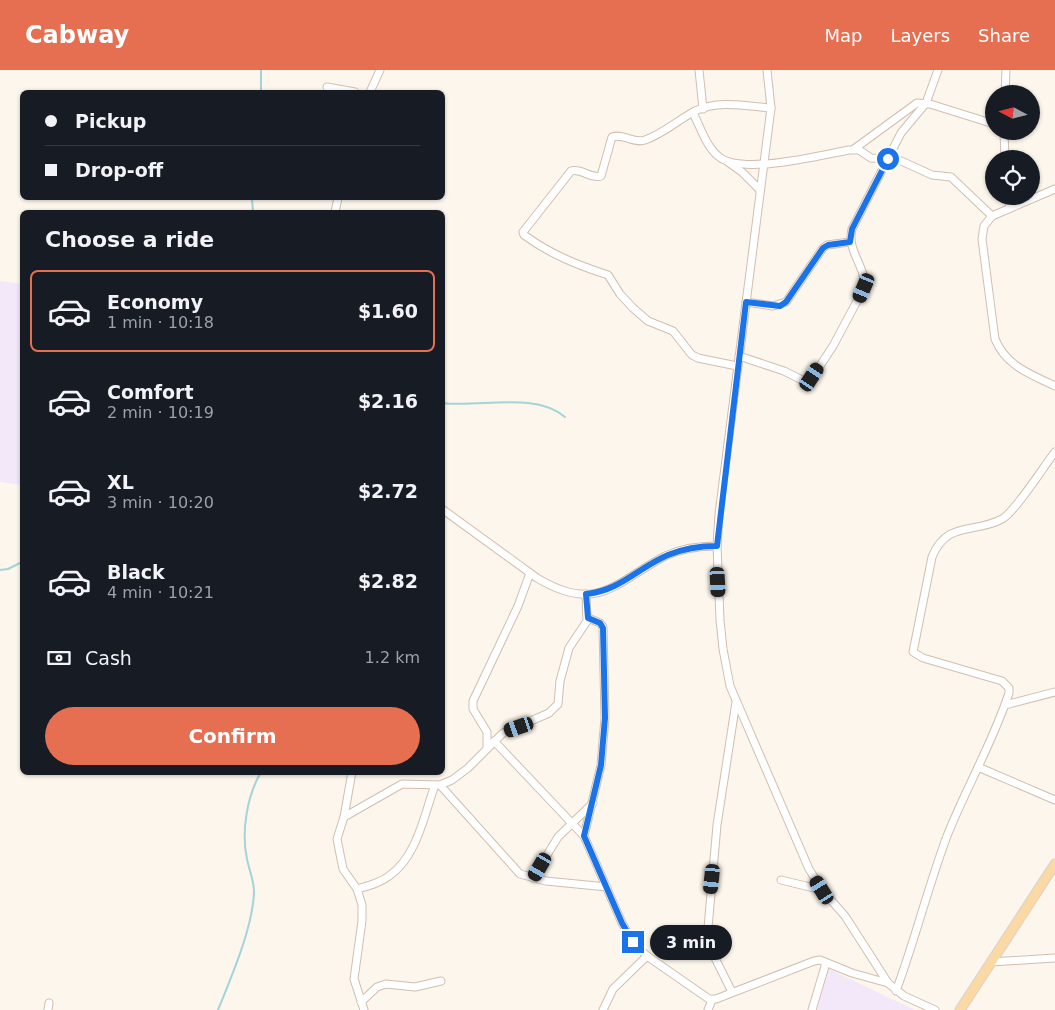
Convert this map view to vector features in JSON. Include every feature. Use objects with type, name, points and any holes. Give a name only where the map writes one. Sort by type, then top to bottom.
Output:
[{"type":"main road","points":[[960,1010],[1055,864]]},
{"type":"street","points":[[371,90],[380,70]]},
{"type":"street","points":[[699,70],[703,109]]},
{"type":"street","points":[[767,70],[771,108],[738,356],[717,546],[722,649],[736,702],[800,851],[822,890],[838,908],[888,983],[896,991],[911,1000],[935,1010]]},
{"type":"street","points":[[738,356],[784,371],[806,382],[810,381],[833,346],[864,288],[864,279],[850,242],[852,229],[908,122],[926,103],[938,70]]},
{"type":"street","points":[[1005,85],[1006,70]]},
{"type":"street","points":[[327,87],[344,90]]},
{"type":"street","points":[[725,160],[764,165],[854,149],[917,103],[926,103],[985,121]]},
{"type":"street","points":[[737,366],[692,355],[673,331],[648,321],[633,308],[620,294],[608,275],[577,266],[542,248],[524,235],[523,232],[571,171],[576,169],[593,177],[601,176],[612,137],[621,136],[635,141],[646,140],[693,113],[719,105],[771,108]]},
{"type":"street","points":[[693,113],[716,155],[742,172],[760,190]]},
{"type":"street","points":[[854,149],[871,158],[899,160],[932,175],[952,177],[992,216]]},
{"type":"street","points":[[1055,189],[992,216],[984,226],[982,239],[995,339],[1000,352],[1012,364],[1055,386]]},
{"type":"street","points":[[746,302],[780,306],[786,302],[823,248],[828,245],[850,242]]},
{"type":"street","points":[[896,991],[910,953],[926,896],[948,835],[1005,705],[1009,688],[1002,681],[923,658],[916,655],[912,649],[930,564],[938,545],[956,531],[1000,520],[1007,516],[1055,452]]},
{"type":"street","points":[[445,511],[530,573],[553,588],[567,592],[597,593],[617,586],[659,560],[689,547],[717,546]]},
{"type":"street","points":[[487,748],[487,732],[473,708],[473,701],[518,606],[530,573]]},
{"type":"street","points":[[344,817],[402,784],[438,785],[468,768],[503,733],[549,714],[558,704],[560,681],[570,648],[588,618],[586,594]]},
{"type":"street","points":[[584,836],[601,765],[605,718],[605,636],[600,623],[588,618]]},
{"type":"street","points":[[1005,705],[1055,692]]},
{"type":"street","points":[[732,992],[714,956],[708,928],[717,825],[736,702]]},
{"type":"street","points":[[487,732],[503,733]]},
{"type":"street","points":[[494,741],[545,792],[571,824],[584,836],[627,934],[647,956],[712,1000]]},
{"type":"street","points":[[978,767],[1055,800]]},
{"type":"street","points":[[351,775],[344,817],[336,839],[343,869],[357,889],[362,906],[362,921],[354,979],[364,1010]]},
{"type":"street","points":[[438,785],[514,870],[533,878],[607,887]]},
{"type":"street","points":[[357,889],[380,882],[400,867],[414,842],[438,785]]},
{"type":"street","points":[[533,878],[554,843],[593,803]]},
{"type":"street","points":[[781,880],[822,890]]},
{"type":"street","points":[[604,1010],[613,989],[647,956]]},
{"type":"street","points":[[991,962],[1055,958]]},
{"type":"street","points":[[708,1010],[712,1000],[797,965],[814,960],[888,983]]},
{"type":"street","points":[[812,1010],[826,963]]},
{"type":"street","points":[[361,1002],[378,987],[386,984],[415,987],[441,981]]},
{"type":"shaded area","points":[[0,281],[20,284],[20,485],[0,482]]},
{"type":"shaded area","points":[[829,969],[915,1010],[817,1010]]},
{"type":"waterway","points":[[261,70],[261,90]]},
{"type":"waterway","points":[[252,200],[253,210]]},
{"type":"waterway","points":[[445,403],[523,402],[553,409],[565,417]]},
{"type":"waterway","points":[[0,570],[8,569],[20,563]]},
{"type":"waterway","points":[[218,1010],[246,936],[253,906],[254,888],[245,848],[245,826],[252,792],[260,775]]},
{"type":"route","points":[[633,942],[627,934],[595,856],[584,836],[601,765],[606,676],[605,636],[600,623],[588,618],[586,594],[597,593],[617,586],[667,555],[689,547],[717,546],[719,514],[746,302],[780,306],[786,302],[804,272],[823,248],[828,245],[850,242],[852,229],[888,159]]}]
